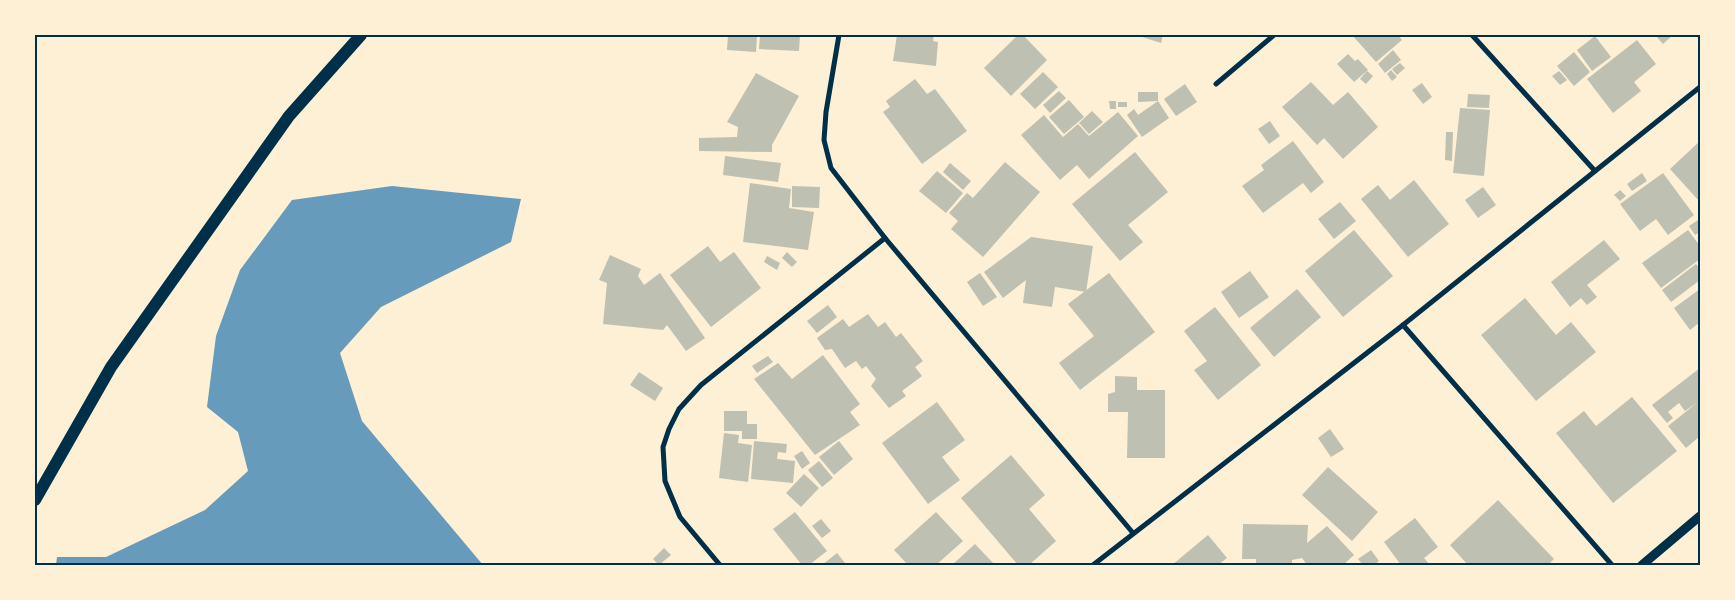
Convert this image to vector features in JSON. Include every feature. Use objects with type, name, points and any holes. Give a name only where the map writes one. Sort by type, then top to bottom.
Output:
[{"type":"main road","points":[[35,500],[111,367],[290,116],[361,35]]},
{"type":"street","points":[[839,35],[826,112],[824,140],[830,168],[885,238],[1133,533]]},
{"type":"street","points":[[1216,84],[1274,35]]},
{"type":"street","points":[[1472,35],[1595,171]]},
{"type":"street","points":[[1093,565],[1403,325],[1700,87]]},
{"type":"street","points":[[720,565],[680,517],[665,481],[663,447],[679,409],[701,385],[885,238]]},
{"type":"street","points":[[1403,325],[1612,565]]},
{"type":"street","points":[[1642,565],[1700,516]]},
{"type":"water","points":[[392,186],[521,199],[511,242],[381,307],[340,353],[362,421],[483,565],[56,565],[57,557],[106,557],[205,510],[248,471],[238,432],[207,407],[216,336],[240,270],[292,200]]},
{"type":"building","points":[[728,35],[757,35],[756,52],[727,50]]},
{"type":"building","points":[[760,35],[800,35],[799,51],[759,49]]},
{"type":"building","points":[[897,35],[934,35],[933,41],[938,42],[936,66],[893,61]]},
{"type":"building","points":[[1018,35],[1023,35],[1047,60],[1011,96],[984,68]]},
{"type":"building","points":[[1136,35],[1163,35],[1161,43]]},
{"type":"building","points":[[1352,35],[1398,35],[1402,40],[1376,62]]},
{"type":"building","points":[[1655,35],[1673,35],[1663,44]]},
{"type":"building","points":[[1595,36],[1611,57],[1592,71],[1577,50]]},
{"type":"building","points":[[1637,40],[1656,64],[1634,82],[1641,91],[1613,113],[1587,79]]},
{"type":"building","points":[[1393,50],[1401,60],[1385,73],[1378,64]]},
{"type":"building","points":[[1574,52],[1590,72],[1574,86],[1557,66]]},
{"type":"building","points":[[1348,54],[1355,61],[1358,59],[1368,70],[1354,82],[1337,64]]},
{"type":"building","points":[[1400,63],[1405,68],[1397,75],[1392,69]]},
{"type":"building","points":[[1391,70],[1397,77],[1392,81],[1387,74]]},
{"type":"building","points":[[1367,71],[1373,76],[1366,84],[1360,79]]},
{"type":"building","points":[[1559,71],[1567,80],[1560,85],[1552,76]]},
{"type":"building","points":[[1043,72],[1058,87],[1035,109],[1020,94]]},
{"type":"building","points":[[756,73],[799,96],[772,145],[772,152],[699,151],[699,138],[737,137],[738,127],[727,122]]},
{"type":"building","points":[[915,79],[927,94],[935,89],[967,131],[922,164],[883,112],[890,107],[886,101]]},
{"type":"building","points":[[1311,82],[1333,105],[1348,92],[1378,127],[1343,159],[1324,138],[1317,145],[1282,107]]},
{"type":"building","points":[[1422,83],[1432,97],[1423,104],[1412,90]]},
{"type":"building","points":[[1185,84],[1197,102],[1176,116],[1164,99]]},
{"type":"building","points":[[1059,91],[1066,98],[1050,113],[1043,105]]},
{"type":"building","points":[[1138,92],[1158,92],[1158,101],[1138,102]]},
{"type":"building","points":[[1468,94],[1490,95],[1489,108],[1467,107]]},
{"type":"building","points":[[1069,100],[1084,117],[1064,134],[1049,117]]},
{"type":"building","points":[[1109,101],[1116,101],[1116,109],[1110,109]]},
{"type":"building","points":[[1158,101],[1169,118],[1142,137],[1127,115],[1134,109],[1138,115]]},
{"type":"building","points":[[1118,102],[1127,102],[1127,107],[1118,107]]},
{"type":"building","points":[[1460,108],[1490,110],[1484,176],[1453,173]]},
{"type":"building","points":[[1092,111],[1103,122],[1089,134],[1079,123]]},
{"type":"building","points":[[1118,112],[1138,136],[1089,179],[1077,165],[1060,180],[1021,135],[1044,115],[1063,137],[1078,124],[1089,136]]},
{"type":"building","points":[[1270,121],[1280,136],[1269,144],[1258,129]]},
{"type":"building","points":[[1446,132],[1453,132],[1452,161],[1445,160]]},
{"type":"building","points":[[1293,141],[1324,182],[1311,193],[1303,183],[1263,213],[1242,186],[1264,170],[1261,165]]},
{"type":"building","points":[[1700,141],[1700,202],[1670,169]]},
{"type":"building","points":[[1135,152],[1168,192],[1128,225],[1143,242],[1120,261],[1072,204]]},
{"type":"building","points":[[725,156],[781,163],[778,182],[723,175]]},
{"type":"building","points":[[1005,162],[1040,192],[983,257],[951,229],[958,221],[949,213],[967,193],[973,198]]},
{"type":"building","points":[[950,163],[971,181],[963,190],[943,172]]},
{"type":"building","points":[[937,171],[963,193],[946,213],[919,191]]},
{"type":"building","points":[[1642,173],[1647,181],[1632,191],[1627,184]]},
{"type":"building","points":[[1663,173],[1694,215],[1668,235],[1656,219],[1640,231],[1620,204]]},
{"type":"building","points":[[1414,180],[1449,224],[1408,257],[1361,199],[1378,185],[1390,200]]},
{"type":"building","points":[[750,183],[791,189],[789,208],[814,212],[808,250],[743,242]]},
{"type":"building","points":[[792,186],[820,187],[819,208],[792,207]]},
{"type":"building","points":[[1483,187],[1496,205],[1478,218],[1465,200]]},
{"type":"building","points":[[1620,190],[1626,196],[1620,201],[1614,195]]},
{"type":"building","points":[[1340,202],[1356,221],[1334,239],[1318,219]]},
{"type":"building","points":[[1698,220],[1700,232],[1695,235],[1689,226]]},
{"type":"building","points":[[1354,230],[1393,276],[1343,317],[1305,271]]},
{"type":"building","points":[[1688,230],[1700,246],[1700,259],[1661,288],[1642,263]]},
{"type":"building","points":[[1031,237],[1093,246],[1086,292],[1055,287],[1052,307],[1023,303],[1026,280],[1003,298],[984,272]]},
{"type":"building","points":[[1604,240],[1620,259],[1587,285],[1597,297],[1587,305],[1581,298],[1570,307],[1551,282]]},
{"type":"building","points":[[708,246],[720,262],[734,252],[761,288],[711,327],[670,275]]},
{"type":"building","points":[[787,252],[797,262],[792,267],[782,258]]},
{"type":"building","points":[[610,255],[641,269],[638,276],[644,285],[660,273],[705,338],[686,351],[667,325],[663,330],[603,324],[607,283],[599,280]]},
{"type":"building","points":[[767,256],[780,263],[777,270],[764,262]]},
{"type":"building","points":[[1696,264],[1700,269],[1700,280],[1671,302],[1662,290]]},
{"type":"building","points":[[1250,271],[1269,297],[1239,318],[1221,292]]},
{"type":"building","points":[[980,273],[997,297],[983,306],[967,282]]},
{"type":"building","points":[[1109,273],[1155,332],[1080,390],[1059,363],[1094,336],[1068,304]]},
{"type":"building","points":[[1297,289],[1321,317],[1274,357],[1250,328]]},
{"type":"building","points":[[1700,289],[1700,322],[1690,330],[1674,308]]},
{"type":"building","points":[[1525,298],[1556,335],[1571,322],[1596,352],[1536,401],[1481,335]]},
{"type":"building","points":[[828,305],[837,317],[817,333],[807,321]]},
{"type":"building","points":[[1215,307],[1261,365],[1218,400],[1194,370],[1207,361],[1184,331]]},
{"type":"building","points":[[868,314],[878,327],[885,322],[896,337],[901,333],[923,361],[915,367],[922,376],[902,391],[906,396],[889,408],[871,386],[876,379],[866,366],[862,369],[856,361],[845,368],[832,349],[825,350],[817,338],[843,319],[849,327]]},
{"type":"building","points":[[823,355],[860,404],[850,412],[860,425],[815,455],[754,379],[778,363],[792,379]]},
{"type":"building","points":[[768,356],[773,362],[757,373],[752,366]]},
{"type":"building","points":[[1700,368],[1700,436],[1686,448],[1668,426],[1698,402],[1685,411],[1679,403],[1668,412],[1673,418],[1667,423],[1652,405]]},
{"type":"building","points":[[639,372],[663,388],[655,401],[630,385]]},
{"type":"building","points":[[1115,376],[1137,377],[1137,390],[1165,390],[1165,458],[1127,458],[1128,412],[1108,412],[1108,394],[1115,392]]},
{"type":"building","points":[[1632,397],[1677,451],[1613,503],[1556,433],[1584,411],[1596,426]]},
{"type":"building","points":[[937,402],[965,440],[942,457],[960,480],[928,504],[882,443]]},
{"type":"building","points":[[724,411],[747,411],[747,424],[757,424],[757,439],[742,439],[742,431],[724,431]]},
{"type":"building","points":[[1330,429],[1344,449],[1331,457],[1318,438]]},
{"type":"building","points":[[724,433],[739,435],[738,443],[752,445],[748,482],[719,478]]},
{"type":"building","points":[[754,441],[787,444],[786,453],[778,452],[777,459],[795,461],[793,483],[751,479]]},
{"type":"building","points":[[839,441],[853,459],[834,475],[819,457]]},
{"type":"building","points":[[802,451],[810,463],[802,469],[794,456]]},
{"type":"building","points":[[1011,455],[1045,495],[1029,509],[1056,541],[1029,565],[1018,565],[961,498]]},
{"type":"building","points":[[819,461],[833,478],[822,487],[808,470]]},
{"type":"building","points":[[1328,467],[1378,512],[1352,541],[1302,495]]},
{"type":"building","points":[[804,474],[819,488],[801,507],[786,493]]},
{"type":"building","points":[[1498,500],[1554,559],[1548,565],[1468,565],[1450,545]]},
{"type":"building","points":[[795,512],[827,551],[809,565],[802,565],[773,529]]},
{"type":"building","points":[[936,512],[963,541],[936,565],[908,565],[894,550]]},
{"type":"building","points":[[1415,518],[1438,547],[1424,558],[1430,565],[1401,565],[1384,542]]},
{"type":"building","points":[[821,519],[831,531],[822,538],[812,526]]},
{"type":"building","points":[[1243,524],[1308,525],[1307,543],[1327,526],[1354,555],[1343,565],[1307,565],[1302,558],[1292,560],[1292,565],[1256,565],[1256,559],[1242,559]]},
{"type":"building","points":[[1208,535],[1227,558],[1218,565],[1172,565]]},
{"type":"building","points":[[975,544],[995,565],[952,565]]},
{"type":"building","points":[[664,548],[671,555],[659,565],[653,559]]},
{"type":"building","points":[[1371,550],[1379,561],[1374,565],[1363,565],[1358,559]]},
{"type":"building","points":[[837,553],[845,563],[822,565]]}]
